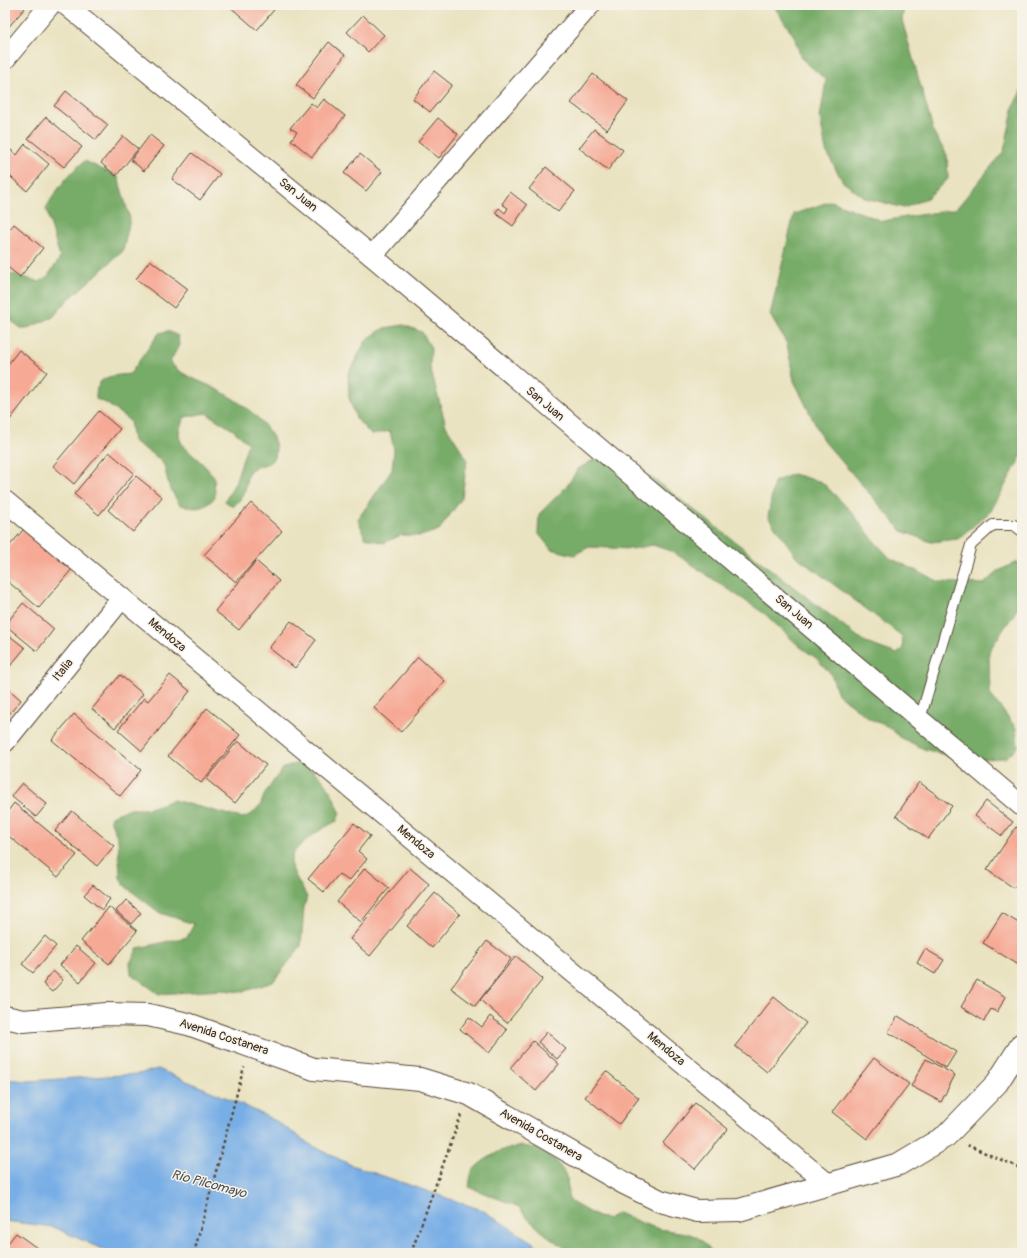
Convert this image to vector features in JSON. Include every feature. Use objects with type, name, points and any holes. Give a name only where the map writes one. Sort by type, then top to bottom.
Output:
[{"type":"street","points":[[5,59],[50,5]]},
{"type":"street","name":"San Juan","points":[[66,5],[372,256],[1022,806]]},
{"type":"street","points":[[372,256],[590,5]]},
{"type":"street","name":"Mendoza","points":[[5,501],[828,1184]]},
{"type":"street","name":"Italia","points":[[5,742],[122,598]]},
{"type":"street","name":"Avenida Costanera","points":[[5,1017],[23,1021],[107,1014],[148,1015],[188,1024],[314,1069],[420,1079],[469,1094],[624,1183],[660,1201],[697,1212],[739,1210],[899,1164],[946,1136],[997,1083],[1022,1044]]},
{"type":"lane","points":[[920,719],[971,545],[993,525],[1014,526],[1022,531]]},
{"type":"path","points":[[194,1253],[238,1089]]},
{"type":"path","points":[[411,1253],[469,1094]]},
{"type":"path","points":[[946,1136],[1022,1169]]},
{"type":"green space","points":[[773,5],[904,5],[902,20],[934,133],[947,155],[948,179],[927,198],[904,208],[865,198],[843,182],[826,151],[820,118],[826,80],[801,58],[794,36]]},
{"type":"green space","points":[[1022,89],[1022,455],[991,511],[958,539],[931,542],[902,531],[823,440],[794,381],[787,344],[770,315],[794,214],[831,201],[882,221],[956,209],[1004,151],[1014,105]]},
{"type":"green space","points":[[85,161],[118,177],[130,219],[123,251],[68,300],[53,317],[28,328],[21,328],[10,320],[5,311],[5,272],[40,282],[48,276],[60,258],[46,208],[58,189]]},
{"type":"green space","points":[[404,325],[422,332],[431,348],[430,367],[446,426],[467,459],[462,498],[439,530],[421,536],[401,535],[384,543],[365,538],[358,519],[392,470],[394,450],[390,431],[371,435],[356,418],[349,398],[348,374],[366,340],[384,328]]},
{"type":"green space","points":[[168,331],[178,336],[179,345],[170,362],[174,367],[190,377],[222,392],[246,407],[265,426],[274,440],[276,448],[274,457],[269,463],[255,467],[249,472],[244,493],[233,507],[225,501],[235,483],[248,443],[233,430],[206,413],[185,417],[180,429],[180,439],[185,447],[214,476],[215,497],[203,507],[190,507],[179,504],[169,486],[164,465],[158,458],[133,441],[130,421],[106,403],[96,399],[96,391],[101,381],[111,376],[130,374],[159,333]]},
{"type":"green space","points":[[595,459],[635,470],[654,479],[866,643],[897,654],[903,648],[902,636],[796,556],[768,517],[774,482],[793,474],[822,482],[850,510],[875,542],[890,558],[940,582],[984,584],[998,571],[1017,562],[1022,564],[1022,602],[989,651],[990,694],[1016,728],[1018,747],[1005,758],[964,760],[924,749],[900,737],[889,727],[870,719],[838,694],[831,674],[816,658],[799,646],[765,614],[673,552],[653,545],[632,549],[589,547],[574,555],[551,549],[538,533],[539,514],[567,486],[578,469]]},
{"type":"green space","points":[[301,762],[315,772],[325,783],[340,812],[337,821],[308,838],[301,844],[292,857],[291,863],[293,871],[307,897],[304,907],[301,946],[273,982],[242,992],[222,990],[159,994],[131,974],[130,963],[138,948],[187,937],[194,924],[160,913],[126,887],[120,878],[118,839],[110,819],[112,816],[127,809],[146,809],[173,800],[242,818],[252,814],[261,804],[265,793],[283,768]]},
{"type":"green space","points":[[522,1146],[536,1148],[556,1161],[567,1176],[568,1196],[571,1202],[598,1217],[608,1219],[618,1213],[656,1228],[687,1233],[700,1239],[713,1253],[572,1253],[545,1234],[528,1219],[519,1207],[469,1187],[472,1172],[482,1162],[503,1150]]},
{"type":"water","name":"Río Pilcomayo","points":[[158,1069],[239,1103],[276,1121],[311,1145],[351,1165],[482,1210],[549,1253],[111,1253],[53,1227],[5,1221],[5,1079],[29,1081],[138,1074]]},
{"type":"building","points":[[5,5],[22,5],[25,8],[5,31]]},
{"type":"building","points":[[228,5],[278,5],[257,30]]},
{"type":"building","points":[[363,15],[384,35],[368,52],[347,32]]},
{"type":"building","points":[[329,42],[345,55],[313,98],[296,85]]},
{"type":"building","points":[[434,71],[452,85],[430,112],[413,99]]},
{"type":"building","points":[[593,74],[628,101],[607,130],[571,103]]},
{"type":"building","points":[[66,91],[108,125],[96,140],[54,106]]},
{"type":"building","points":[[324,99],[345,116],[312,157],[291,140],[297,132],[290,128],[311,103],[317,108]]},
{"type":"building","points":[[46,117],[82,147],[64,167],[28,138]]},
{"type":"building","points":[[438,118],[458,134],[439,158],[418,142]]},
{"type":"building","points":[[594,129],[623,150],[608,170],[579,148]]},
{"type":"building","points":[[150,135],[164,146],[144,171],[131,160]]},
{"type":"building","points":[[123,136],[138,149],[116,176],[101,163]]},
{"type":"building","points":[[25,144],[49,164],[27,191],[5,172],[5,145],[17,155]]},
{"type":"building","points":[[192,153],[220,174],[200,200],[172,179]]},
{"type":"building","points":[[360,154],[382,172],[366,191],[344,173]]},
{"type":"building","points":[[546,167],[575,191],[558,212],[529,189]]},
{"type":"building","points":[[510,192],[527,205],[513,226],[495,213],[499,208],[505,213],[508,208],[502,204]]},
{"type":"building","points":[[14,224],[43,248],[20,277],[5,265],[5,235]]},
{"type":"building","points":[[150,260],[188,289],[174,308],[136,279]]},
{"type":"building","points":[[19,350],[47,372],[5,426],[5,368]]},
{"type":"building","points":[[99,411],[120,429],[74,484],[53,466]]},
{"type":"building","points":[[109,452],[134,473],[99,515],[74,494]]},
{"type":"building","points":[[136,476],[162,497],[133,532],[108,510]]},
{"type":"building","points":[[251,503],[282,531],[236,582],[204,555]]},
{"type":"building","points":[[24,529],[72,569],[39,608],[5,579],[5,551]]},
{"type":"building","points":[[256,561],[279,581],[239,630],[215,611]]},
{"type":"building","points":[[23,603],[54,629],[37,651],[5,625]]},
{"type":"building","points":[[291,621],[316,640],[295,668],[269,648]]},
{"type":"building","points":[[5,632],[25,648],[5,672]]},
{"type":"building","points":[[418,657],[445,681],[401,732],[374,708]]},
{"type":"building","points":[[120,675],[143,694],[115,728],[92,709]]},
{"type":"building","points":[[170,675],[190,691],[142,751],[118,730],[144,698],[148,701]]},
{"type":"building","points":[[5,686],[21,700],[5,719]]},
{"type":"building","points":[[207,708],[240,735],[201,783],[168,756]]},
{"type":"building","points":[[74,714],[141,770],[120,796],[52,740]]},
{"type":"building","points":[[238,741],[266,765],[235,803],[206,779]]},
{"type":"building","points":[[919,782],[952,806],[928,839],[896,816]]},
{"type":"building","points":[[22,783],[47,804],[36,817],[11,796]]},
{"type":"building","points":[[986,801],[1013,822],[1002,836],[975,816]]},
{"type":"building","points":[[14,803],[77,855],[58,877],[5,833],[5,815]]},
{"type":"building","points":[[72,811],[114,846],[97,866],[55,831]]},
{"type":"building","points":[[354,823],[370,836],[358,851],[367,859],[349,881],[339,874],[324,892],[308,879]]},
{"type":"building","points":[[1016,827],[1022,831],[1022,876],[1014,888],[987,870]]},
{"type":"building","points":[[365,868],[389,888],[361,922],[337,902]]},
{"type":"building","points":[[410,868],[429,884],[370,956],[350,939]]},
{"type":"building","points":[[93,885],[110,899],[102,910],[84,895]]},
{"type":"building","points":[[435,893],[460,914],[432,948],[407,926]]},
{"type":"building","points":[[126,900],[141,913],[131,924],[116,911]]},
{"type":"building","points":[[109,907],[137,931],[109,964],[81,941]]},
{"type":"building","points":[[1002,913],[1022,925],[1022,967],[983,943]]},
{"type":"building","points":[[45,936],[56,946],[33,973],[22,964]]},
{"type":"building","points":[[487,941],[511,959],[475,1006],[451,988]]},
{"type":"building","points":[[76,946],[96,963],[80,982],[60,965]]},
{"type":"building","points":[[925,949],[944,960],[935,974],[917,963]]},
{"type":"building","points":[[516,956],[543,979],[507,1023],[480,1000]]},
{"type":"building","points":[[53,971],[63,980],[52,992],[43,984]]},
{"type":"building","points":[[977,980],[1006,997],[997,1012],[991,1009],[984,1021],[961,1007]]},
{"type":"building","points":[[774,997],[806,1023],[767,1072],[735,1046]]},
{"type":"building","points":[[490,1016],[507,1030],[489,1053],[460,1029],[469,1017],[482,1027]]},
{"type":"building","points":[[898,1016],[956,1052],[946,1068],[888,1032]]},
{"type":"building","points":[[547,1032],[566,1049],[557,1059],[538,1042]]},
{"type":"building","points":[[533,1041],[559,1064],[536,1091],[510,1068]]},
{"type":"building","points":[[874,1058],[909,1084],[867,1139],[832,1112]]},
{"type":"building","points":[[926,1059],[955,1075],[941,1102],[911,1086]]},
{"type":"building","points":[[606,1071],[639,1098],[619,1124],[585,1097]]},
{"type":"building","points":[[695,1103],[728,1129],[695,1169],[663,1143]]},
{"type":"building","points":[[16,1233],[37,1248],[37,1253],[5,1253],[5,1247]]}]
